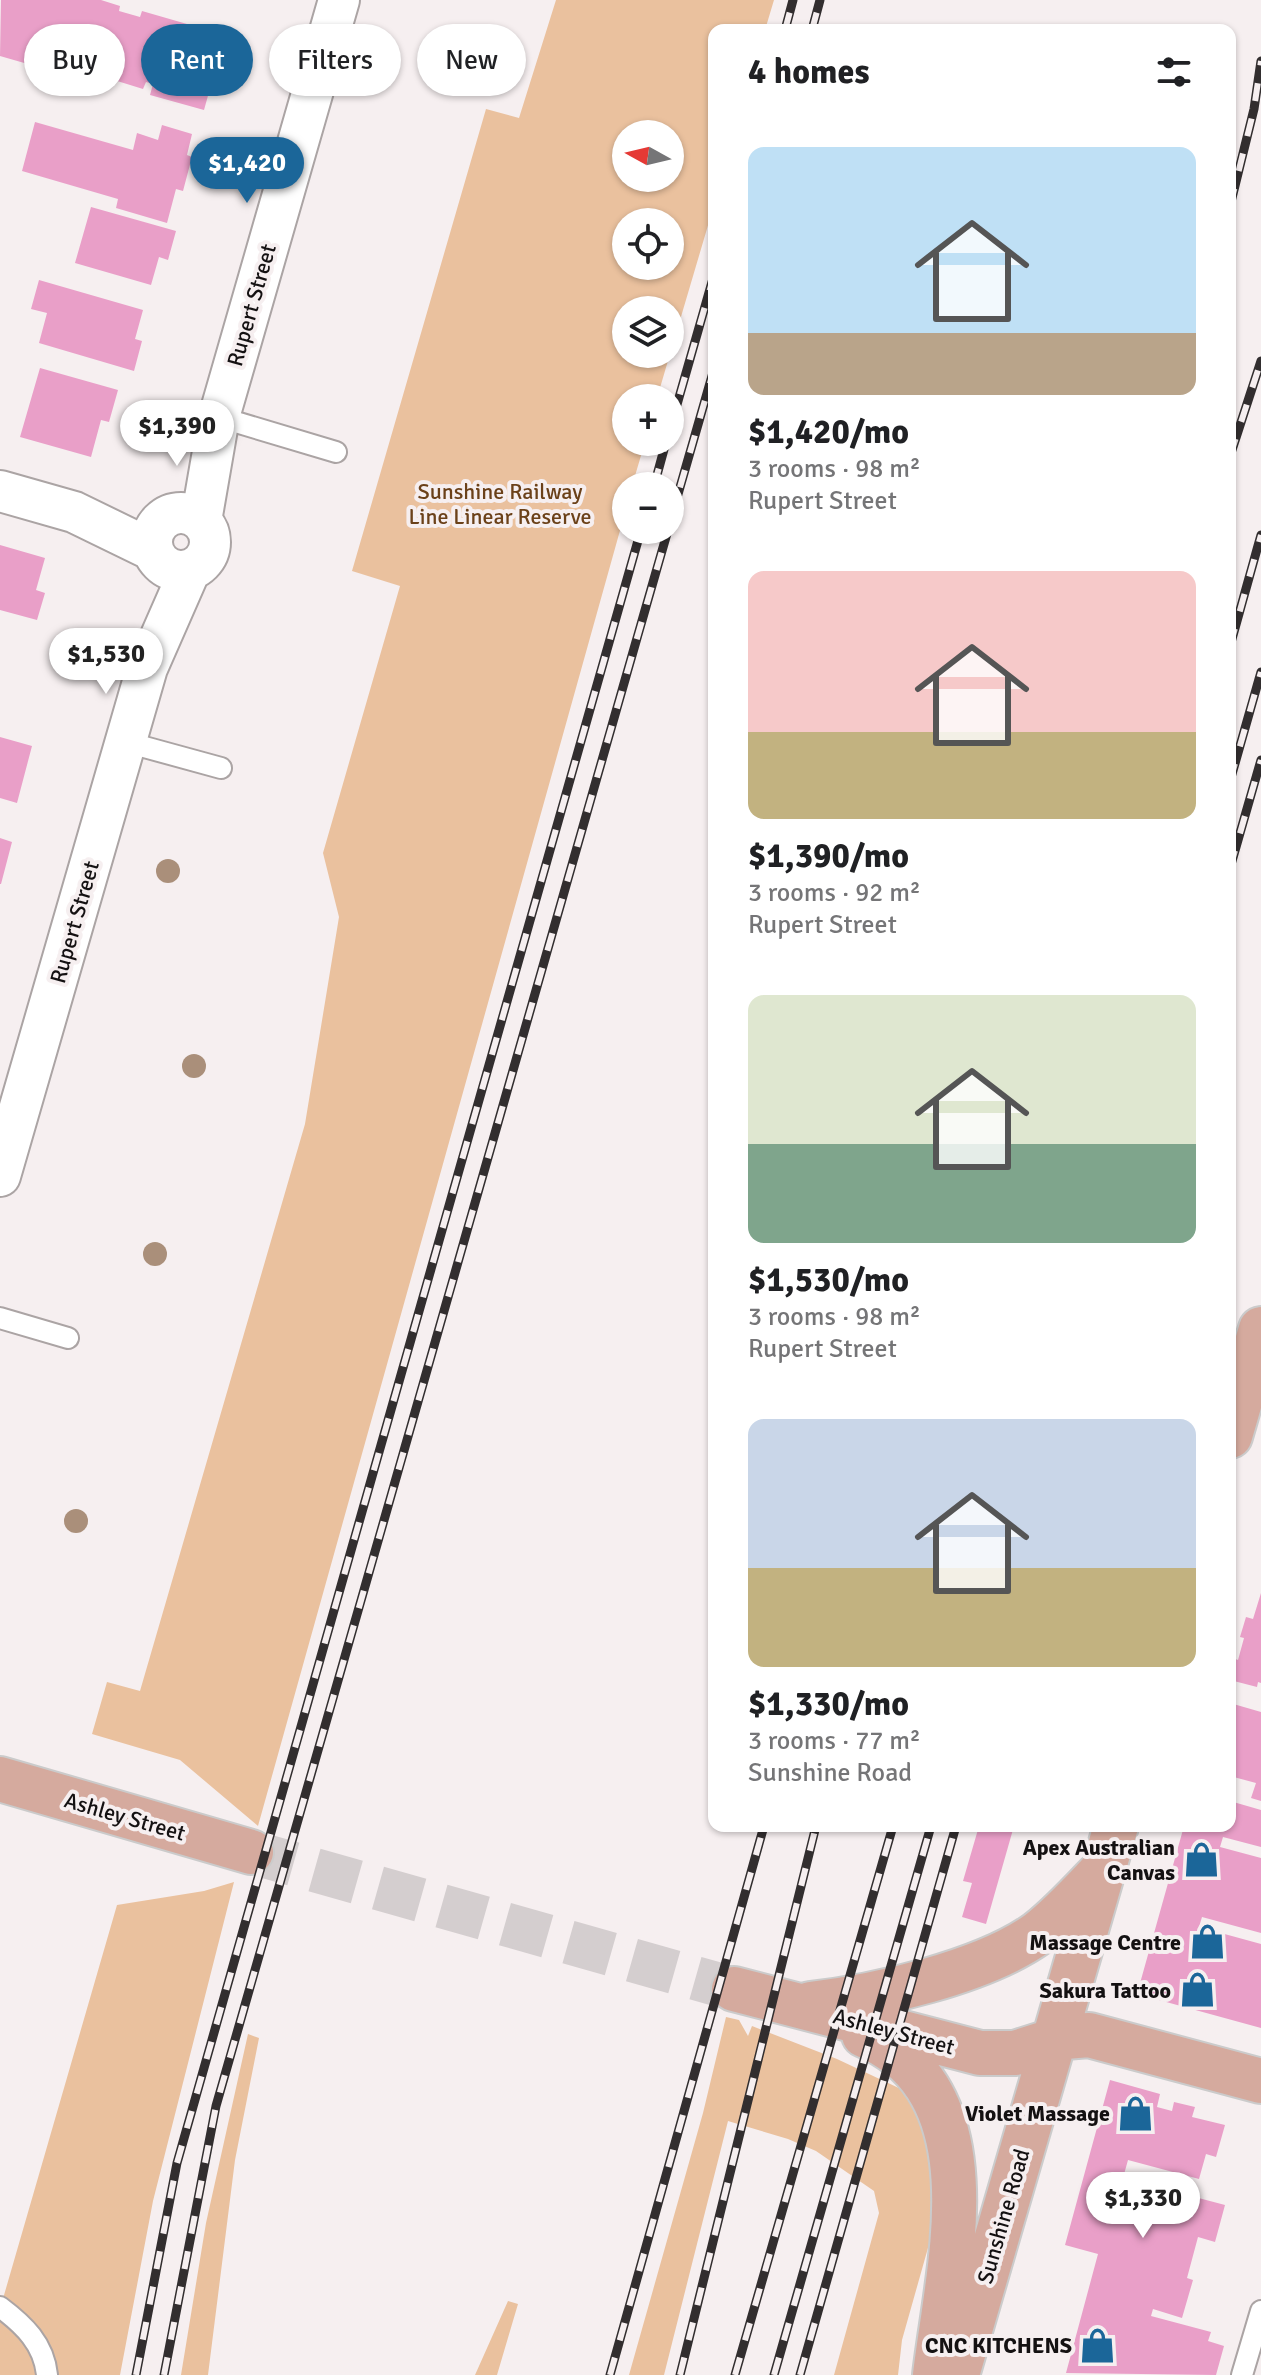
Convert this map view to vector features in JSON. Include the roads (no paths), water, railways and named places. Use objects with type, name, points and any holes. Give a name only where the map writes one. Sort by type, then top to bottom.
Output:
[{"type":"main road","points":[[1236,1416],[1260,1338]]},
{"type":"main road","name":"Ashley Street","points":[[0,1779],[251,1852]]},
{"type":"main road","name":"Sunshine Road","points":[[957,2375],[1114,1832]]},
{"type":"main road","points":[[791,2004],[836,2001],[922,1981],[1000,1953],[1051,1922],[1104,1869]]},
{"type":"main road","name":"Ashley Street","points":[[734,1989],[980,2053],[1015,2053],[1077,2035],[1103,2038],[1261,2081]]},
{"type":"main road","points":[[791,2004],[874,2040],[898,2054],[924,2083],[945,2125],[954,2166],[952,2236],[935,2375]]},
{"type":"street","name":"Rupert Street","points":[[3,1156],[147,668],[174,539],[218,421],[339,0]]},
{"type":"street","points":[[0,491],[174,539]]},
{"type":"lane","points":[[218,421],[336,452]]},
{"type":"lane","points":[[126,742],[221,768]]},
{"type":"lane","points":[[0,1318],[68,1338]]},
{"type":"lane","points":[[0,2307],[23,2324],[45,2356],[47,2375]]},
{"type":"lane","points":[[1242,2375],[1261,2311]]},
{"type":"tunnel","points":[[251,1852],[734,1989]]},
{"type":"railway","points":[[787,24],[793,0]]},
{"type":"railway","points":[[814,24],[820,0]]},
{"type":"railway","points":[[1236,182],[1254,109],[1261,61]]},
{"type":"railway","points":[[683,384],[708,296]]},
{"type":"railway","points":[[1236,438],[1261,361]]},
{"type":"railway","points":[[684,473],[708,390]]},
{"type":"railway","points":[[658,472],[662,456]]},
{"type":"railway","points":[[1236,625],[1261,535]]},
{"type":"railway","points":[[136,2375],[177,2163],[637,544]]},
{"type":"railway","points":[[164,2375],[216,2106],[664,544]]},
{"type":"railway","points":[[1236,760],[1261,672]]},
{"type":"railway","points":[[1236,847],[1261,760]]},
{"type":"railway","points":[[610,2375],[762,1832]]},
{"type":"railway","points":[[680,2375],[815,1832]]},
{"type":"railway","points":[[735,2375],[891,1832]]},
{"type":"railway","points":[[774,2375],[929,1832]]},
{"type":"railway","points":[[800,2375],[954,1832]]},
{"type":"place","name":"Apex Australian Canvas","points":[[1201,1860]]},
{"type":"place","name":"Massage Centre","points":[[1207,1942]]},
{"type":"place","name":"Sakura Tattoo","points":[[1197,1990]]},
{"type":"place","name":"Violet Massage","points":[[1136,2113]]},
{"type":"place","name":"CNC KITCHENS","points":[[1098,2345]]},
{"type":"park label","name":"Sunshine Railway Line Linear Reserve","points":[[500,504]]}]
